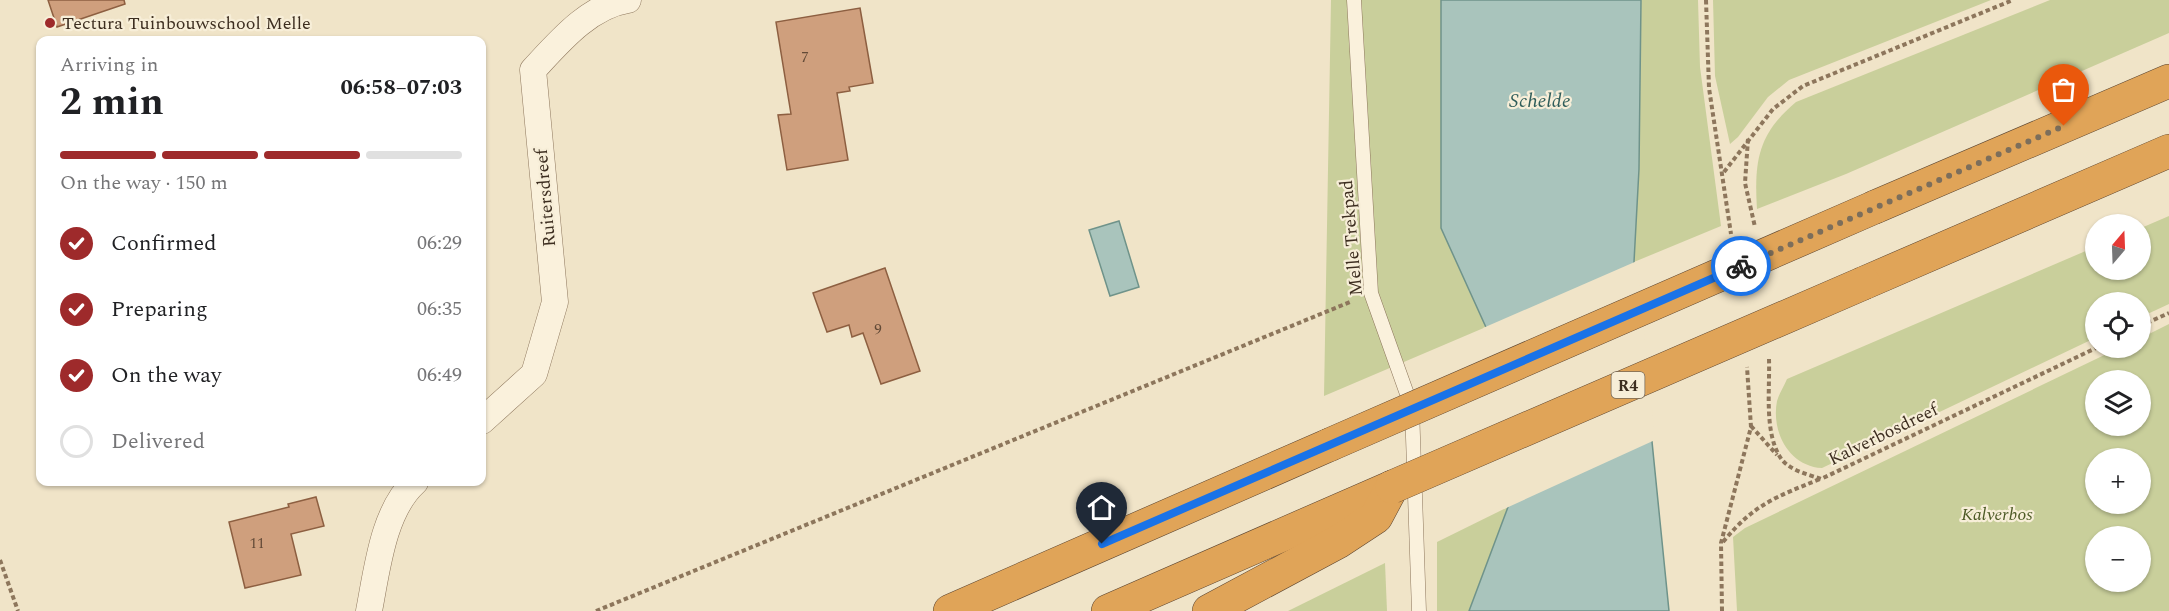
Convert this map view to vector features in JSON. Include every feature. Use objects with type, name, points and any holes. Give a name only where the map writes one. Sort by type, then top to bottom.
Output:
[{"type":"highway","points":[[950,611],[2169,81]]},
{"type":"highway","name":"R4","points":[[1336,527],[1377,517],[1392,488],[2169,151]]},
{"type":"highway","points":[[1108,611],[1336,527]]},
{"type":"highway","points":[[1209,611],[1336,527]]},
{"type":"street","name":"Ruitersdreef","points":[[486,417],[534,374],[555,302],[533,70],[567,34],[613,3],[628,0]]},
{"type":"street","points":[[369,611],[383,538],[406,490],[410,486]]},
{"type":"lane","name":"Melle Trekpad","points":[[1354,0],[1371,293],[1412,408],[1419,611]]},
{"type":"path","points":[[1723,173],[1773,109],[1803,86],[2013,0]]},
{"type":"path","points":[[1748,139],[1745,183],[1755,229]]},
{"type":"path","points":[[596,611],[1371,293]]},
{"type":"path","points":[[2151,321],[2169,313]]},
{"type":"path","points":[[1769,347],[1771,431],[1780,458]]},
{"type":"path","name":"Kalverbosdreef","points":[[1751,426],[1792,469],[1821,479],[2085,353]]},
{"type":"path","points":[[1721,543],[1749,513],[1769,500],[1821,479]]},
{"type":"path","points":[[0,560],[18,611]]},
{"type":"green space","points":[[1331,0],[1441,0],[1441,228],[1486,327],[1324,396]]},
{"type":"green space","points":[[1641,0],[1698,0],[1700,67],[1721,226],[1634,262],[1639,169]]},
{"type":"green space","points":[[1713,0],[1991,0],[1789,80],[1768,97],[1738,137],[1730,144],[1715,76]]},
{"type":"green space","points":[[2050,0],[2169,0],[2169,33],[1846,174],[1757,209],[1756,177],[1761,150],[1773,125],[1796,102]]},
{"type":"green space","points":[[2169,216],[2169,304],[2151,312],[2151,292],[2085,292],[2085,343],[1822,468],[1800,461],[1785,445],[1780,435],[1776,413],[1777,401],[1787,379],[2085,251],[2085,280],[2151,280],[2151,224]]},
{"type":"green space","name":"Kalverbos","points":[[2169,324],[2169,611],[1737,611],[1733,537],[1745,528],[2098,358],[2151,358],[2151,333]]},
{"type":"green space","points":[[1508,507],[1469,611],[1437,611],[1437,542]]},
{"type":"green space","points":[[1385,563],[1387,611],[1288,611]]},
{"type":"water","name":"Schelde","points":[[1441,0],[1641,0],[1639,169],[1634,262],[1669,611],[1469,611],[1508,507],[1489,334],[1441,228]]},
{"type":"water","points":[[1119,221],[1139,287],[1110,296],[1089,230]]},
{"type":"pier","points":[[1637,261],[1655,440],[1504,509],[1487,334],[1483,328]]},
{"type":"building","points":[[48,0],[124,0],[125,4],[57,27]]},
{"type":"building","points":[[860,8],[873,83],[849,87],[850,91],[837,93],[848,160],[787,170],[778,115],[791,114],[776,22]]},
{"type":"building","points":[[885,268],[920,371],[881,384],[863,333],[852,337],[849,325],[827,332],[813,293]]},
{"type":"building","points":[[316,497],[324,526],[291,534],[301,575],[245,588],[229,522],[289,507],[288,504]]},
{"type":"way so far","points":[[1741,266],[2064,126]]},
{"type":"place","name":"Tectura Tuinbouwschool Melle","points":[[50,23]]},
{"type":"route","points":[[1102,544],[1741,266]]}]
